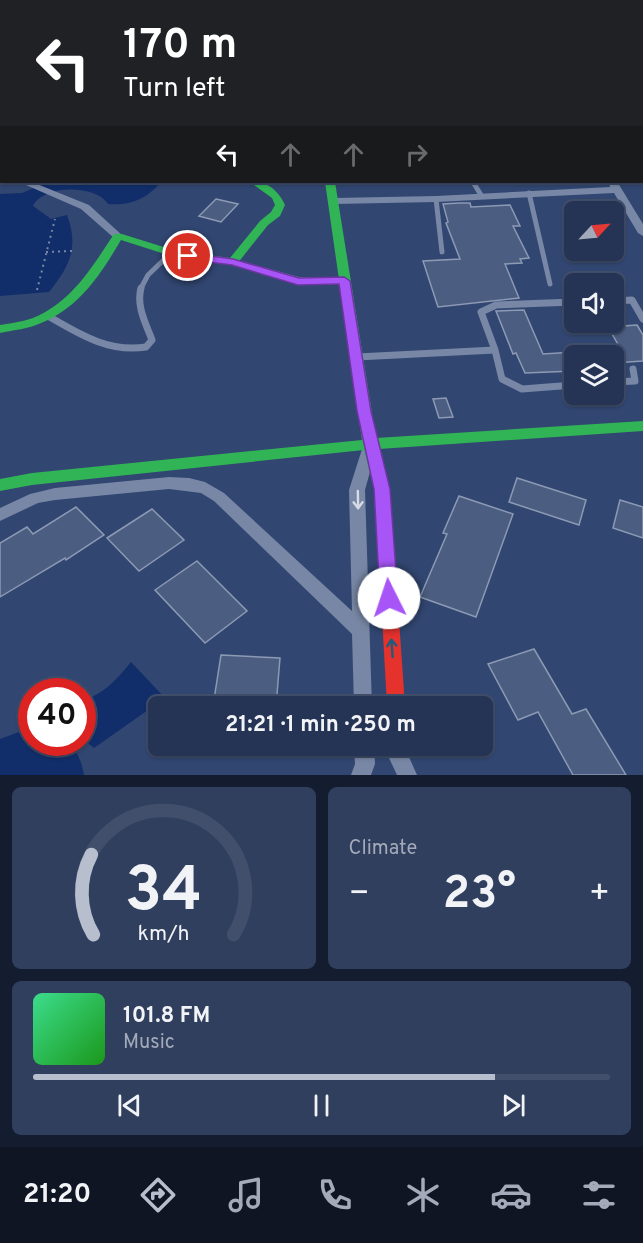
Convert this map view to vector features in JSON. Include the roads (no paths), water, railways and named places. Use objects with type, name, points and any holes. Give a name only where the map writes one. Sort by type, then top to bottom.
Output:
[{"type":"street","points":[[27,183],[85,207],[118,236],[171,253],[233,262],[298,281],[344,281]]},
{"type":"street","points":[[233,262],[264,223],[276,214],[280,205],[276,196],[256,183]]},
{"type":"street","points":[[330,183],[355,357],[370,444],[382,489],[395,696]]},
{"type":"street","points":[[334,201],[436,199],[614,186],[643,233]]},
{"type":"street","points":[[0,329],[48,316],[71,302],[82,290],[118,236]]},
{"type":"street","points":[[0,485],[32,479],[370,444],[643,426]]},
{"type":"street","points":[[363,696],[357,490],[370,444]]},
{"type":"street","points":[[0,515],[26,501],[55,494],[169,483],[205,488],[219,497],[360,630]]},
{"type":"street","points":[[361,775],[365,764],[365,756]]},
{"type":"street","points":[[399,756],[407,775]]},
{"type":"lane","points":[[474,183],[481,195]]},
{"type":"lane","points":[[529,193],[550,284]]},
{"type":"lane","points":[[436,199],[442,252]]},
{"type":"lane","points":[[48,316],[85,337],[107,345],[131,350],[146,347],[152,339],[137,302],[140,288],[147,275],[171,253]]},
{"type":"lane","points":[[624,300],[632,300],[643,319]]},
{"type":"lane","points":[[564,302],[496,305],[481,312],[495,350],[502,379],[522,388],[564,386]]},
{"type":"lane","points":[[355,357],[495,350]]},
{"type":"lane","points":[[624,382],[636,381],[633,369]]},
{"type":"water","points":[[46,183],[160,183],[144,197],[124,204],[108,204],[101,197],[81,190],[58,191],[39,199],[33,206],[51,219],[67,215],[71,226],[72,247],[67,265],[49,292],[0,296],[0,194],[22,193]]},
{"type":"water","points":[[131,662],[163,696],[148,696],[148,710],[96,747],[96,695],[115,680]]},
{"type":"water","points":[[18,732],[18,756],[78,756],[84,775],[0,775],[0,739]]}]
